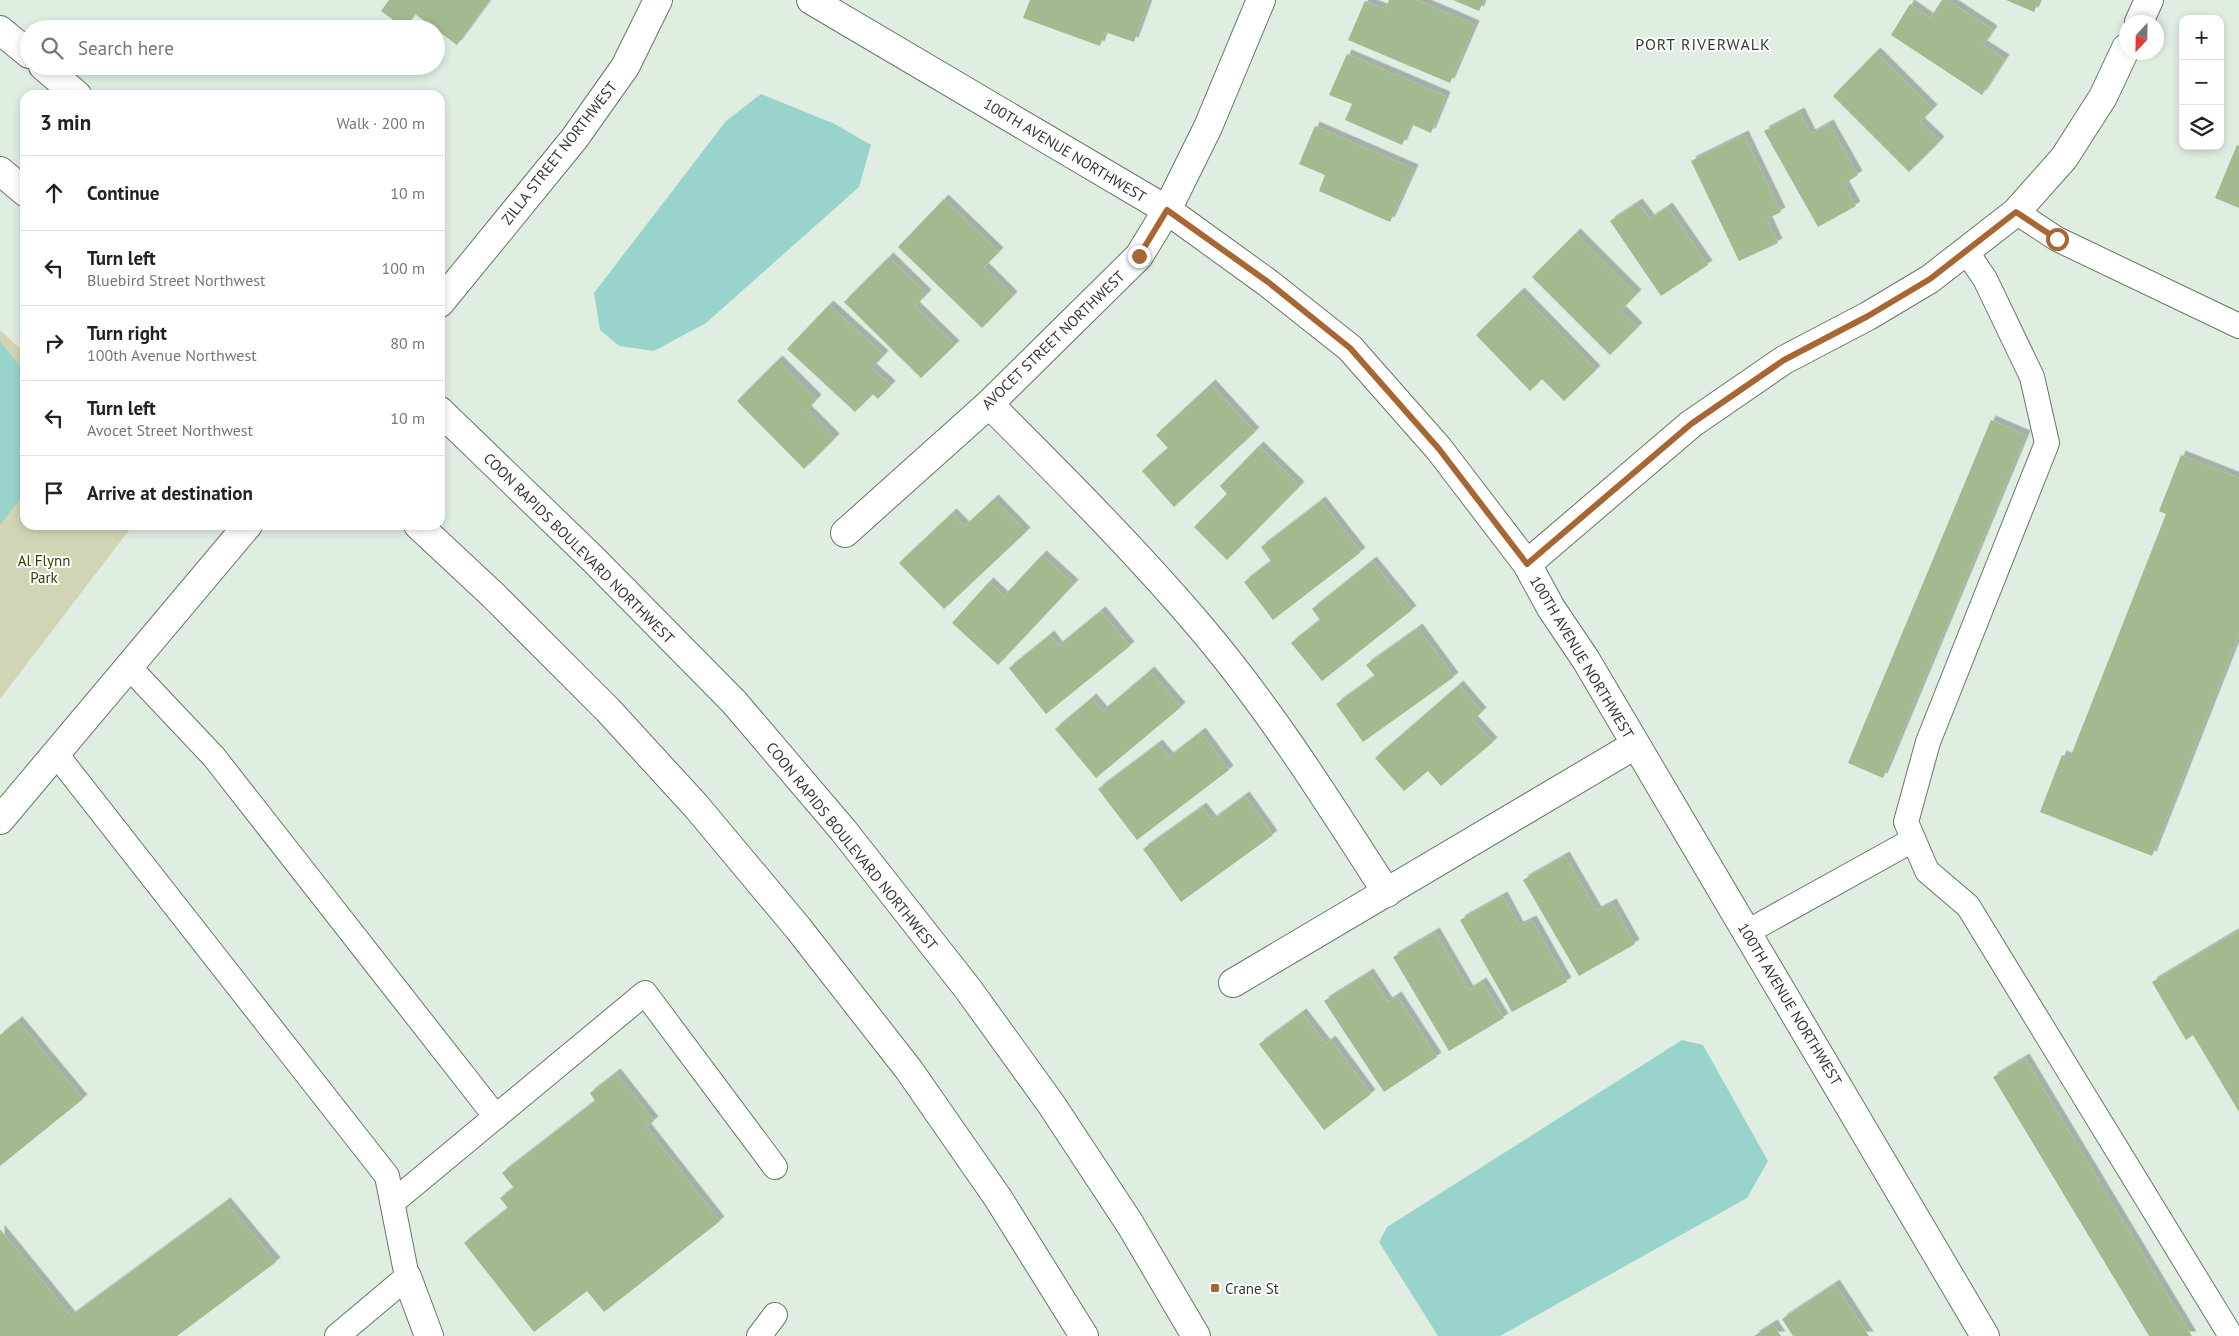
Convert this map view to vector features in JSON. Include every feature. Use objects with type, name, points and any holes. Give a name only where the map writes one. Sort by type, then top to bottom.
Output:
[{"type":"street","name":"ZILLA STREET NORTHWEST","points":[[445,297],[574,139],[625,67],[658,0]]},
{"type":"street","name":"100TH AVENUE NORTHWEST","points":[[811,0],[1167,210],[1268,282],[1350,348],[1439,449],[1527,564],[1551,608],[1586,660],[1986,1336]]},
{"type":"street","name":"AVOCET STREET NORTHWEST","points":[[845,533],[989,404],[1139,256],[1167,210],[1208,127],[1261,0]]},
{"type":"street","points":[[2142,15],[2149,0]]},
{"type":"street","points":[[0,30],[20,47]]},
{"type":"street","points":[[1527,564],[1691,424],[1784,360],[1868,316],[1930,279],[2016,212],[2064,158],[2103,97],[2120,60]]},
{"type":"street","points":[[54,75],[72,90]]},
{"type":"street","points":[[0,171],[20,188]]},
{"type":"street","points":[[989,404],[1104,520],[1198,624],[1294,749],[1387,892]]},
{"type":"street","name":"COON RAPIDS BOULEVARD NORTHWEST","points":[[445,417],[594,559],[734,702],[843,830],[968,989],[1051,1104],[1130,1224],[1196,1336]]},
{"type":"street","points":[[0,820],[244,530]]},
{"type":"street","points":[[423,530],[494,596],[608,710],[696,806],[798,928],[909,1070],[998,1198],[1084,1336]]},
{"type":"street","points":[[1233,983],[1635,745]]},
{"type":"street","points":[[407,1277],[429,1336]]},
{"type":"lane","points":[[2016,212],[2057,239],[2239,326]]},
{"type":"lane","points":[[1966,251],[1985,279],[2032,377],[2047,443],[1928,742],[1906,822],[1927,871],[1968,906],[2231,1336]]},
{"type":"lane","points":[[129,666],[214,757],[496,1117]]},
{"type":"lane","points":[[56,754],[387,1176],[407,1277],[337,1336]]},
{"type":"lane","points":[[1747,932],[1913,840]]},
{"type":"lane","points":[[393,1202],[645,993],[775,1167]]},
{"type":"lane","points":[[759,1336],[775,1315]]},
{"type":"green space","name":"Al Flynn Park","points":[[0,330],[20,348],[20,530],[129,530],[0,699]]},
{"type":"water","points":[[761,94],[835,124],[871,145],[859,187],[706,323],[654,351],[619,346],[600,330],[594,293],[726,121]]},
{"type":"water","points":[[0,341],[20,367],[20,499],[0,525]]},
{"type":"water","points":[[1682,1040],[1703,1045],[1768,1161],[1747,1198],[1500,1336],[1438,1336],[1379,1242],[1387,1227]]},
{"type":"building","points":[[389,0],[490,0],[457,45],[445,36],[445,20],[423,20],[415,14],[410,20],[393,20],[381,11]]},
{"type":"building","points":[[1030,0],[1149,1],[1134,42],[1105,32],[1100,46],[1023,18]]},
{"type":"building","points":[[1389,0],[1417,0],[1475,25],[1450,83],[1348,40],[1365,1],[1385,9]]},
{"type":"building","points":[[1453,0],[1484,0],[1479,11]]},
{"type":"building","points":[[1942,0],[1947,0],[1993,30],[1983,45],[2005,59],[1982,95],[1891,35],[1910,4],[1930,18]]},
{"type":"building","points":[[2006,0],[2039,0],[2034,12]]},
{"type":"building","points":[[1876,52],[1933,109],[1920,122],[1940,141],[1909,172],[1833,96]]},
{"type":"building","points":[[1347,54],[1446,96],[1431,133],[1411,124],[1402,145],[1345,120],[1352,104],[1329,95]]},
{"type":"building","points":[[1800,112],[1811,134],[1829,124],[1858,175],[1844,184],[1856,206],[1818,227],[1764,131]]},
{"type":"building","points":[[1315,126],[1414,169],[1390,222],[1319,191],[1325,175],[1299,164]]},
{"type":"building","points":[[1744,135],[1781,212],[1767,219],[1778,243],[1739,261],[1691,161]]},
{"type":"building","points":[[2237,145],[2239,146],[2239,208],[2215,198]]},
{"type":"building","points":[[944,199],[999,252],[984,267],[1013,296],[982,328],[898,247]]},
{"type":"building","points":[[1638,203],[1650,219],[1668,207],[1708,265],[1661,296],[1610,221]]},
{"type":"building","points":[[1576,233],[1637,294],[1621,310],[1638,327],[1610,355],[1532,277]]},
{"type":"building","points":[[889,257],[927,294],[915,306],[955,345],[921,378],[844,302]]},
{"type":"building","points":[[1520,292],[1596,370],[1564,401],[1542,379],[1530,391],[1476,335]]},
{"type":"building","points":[[829,305],[884,355],[872,368],[891,385],[878,399],[873,394],[855,412],[787,349]]},
{"type":"building","points":[[778,360],[817,399],[807,410],[835,438],[804,469],[737,401]]},
{"type":"building","points":[[1211,384],[1255,432],[1174,507],[1142,471],[1168,448],[1156,435]]},
{"type":"building","points":[[1991,420],[2026,435],[1883,778],[1848,763]]},
{"type":"building","points":[[1259,446],[1300,486],[1227,560],[1194,527],[1227,494],[1220,486]]},
{"type":"building","points":[[2181,455],[2239,478],[2239,635],[2152,856],[2040,812],[2062,755],[2070,758],[2166,514],[2159,511]]},
{"type":"building","points":[[994,499],[1026,532],[944,609],[899,563],[952,513],[965,526]]},
{"type":"building","points":[[1321,501],[1361,552],[1273,620],[1244,582],[1271,561],[1261,547]]},
{"type":"building","points":[[1042,555],[1074,584],[998,665],[952,623],[989,582],[1004,596]]},
{"type":"building","points":[[1372,561],[1412,610],[1322,681],[1291,643],[1320,620],[1312,609]]},
{"type":"building","points":[[1101,611],[1130,646],[1046,714],[1009,668],[1050,635],[1058,646]]},
{"type":"building","points":[[1418,628],[1454,677],[1363,742],[1336,704],[1375,676],[1366,665]]},
{"type":"building","points":[[1150,671],[1181,707],[1096,778],[1055,729],[1092,698],[1103,711]]},
{"type":"building","points":[[1459,685],[1482,712],[1473,720],[1493,742],[1441,786],[1428,771],[1404,791],[1375,758]]},
{"type":"building","points":[[1201,732],[1229,770],[1137,840],[1098,789],[1158,744],[1169,757]]},
{"type":"building","points":[[1245,796],[1273,835],[1181,902],[1143,849],[1202,807],[1212,820]]},
{"type":"building","points":[[1565,856],[1597,911],[1612,903],[1635,944],[1579,976],[1523,880]]},
{"type":"building","points":[[1503,896],[1519,926],[1532,920],[1567,982],[1512,1012],[1460,920]]},
{"type":"building","points":[[2239,930],[2239,1112],[2193,1035],[2186,1040],[2152,982]]},
{"type":"building","points":[[1435,932],[1469,990],[1482,982],[1504,1018],[1449,1051],[1393,957]]},
{"type":"building","points":[[1369,973],[1388,1002],[1397,996],[1437,1057],[1384,1092],[1324,1001]]},
{"type":"building","points":[[1302,1013],[1326,1044],[1331,1040],[1371,1094],[1324,1130],[1259,1044]]},
{"type":"building","points":[[18,1021],[83,1099],[0,1166],[0,1035]]},
{"type":"building","points":[[2025,1058],[2192,1336],[2149,1336],[1993,1077]]},
{"type":"building","points":[[616,1073],[654,1121],[646,1127],[720,1221],[604,1312],[587,1291],[534,1332],[464,1243],[508,1208],[500,1198],[514,1188],[502,1173],[595,1101],[590,1093]]},
{"type":"building","points":[[226,1202],[276,1262],[177,1336],[0,1336],[0,1229],[71,1316]]},
{"type":"building","points":[[1835,1284],[1869,1336],[1793,1336],[1782,1319]]},
{"type":"building","points":[[1773,1324],[1781,1336],[1754,1336]]},
{"type":"place","name":"Crane St","points":[[1215,1288]]},
{"type":"district","name":"PORT RIVERWALK","points":[[1703,44]]},
{"type":"route","points":[[1139,256],[1167,210],[1268,282],[1350,348],[1439,449],[1527,564],[1691,424],[1784,360],[1868,316],[1930,279],[2016,212],[2057,239]]}]
